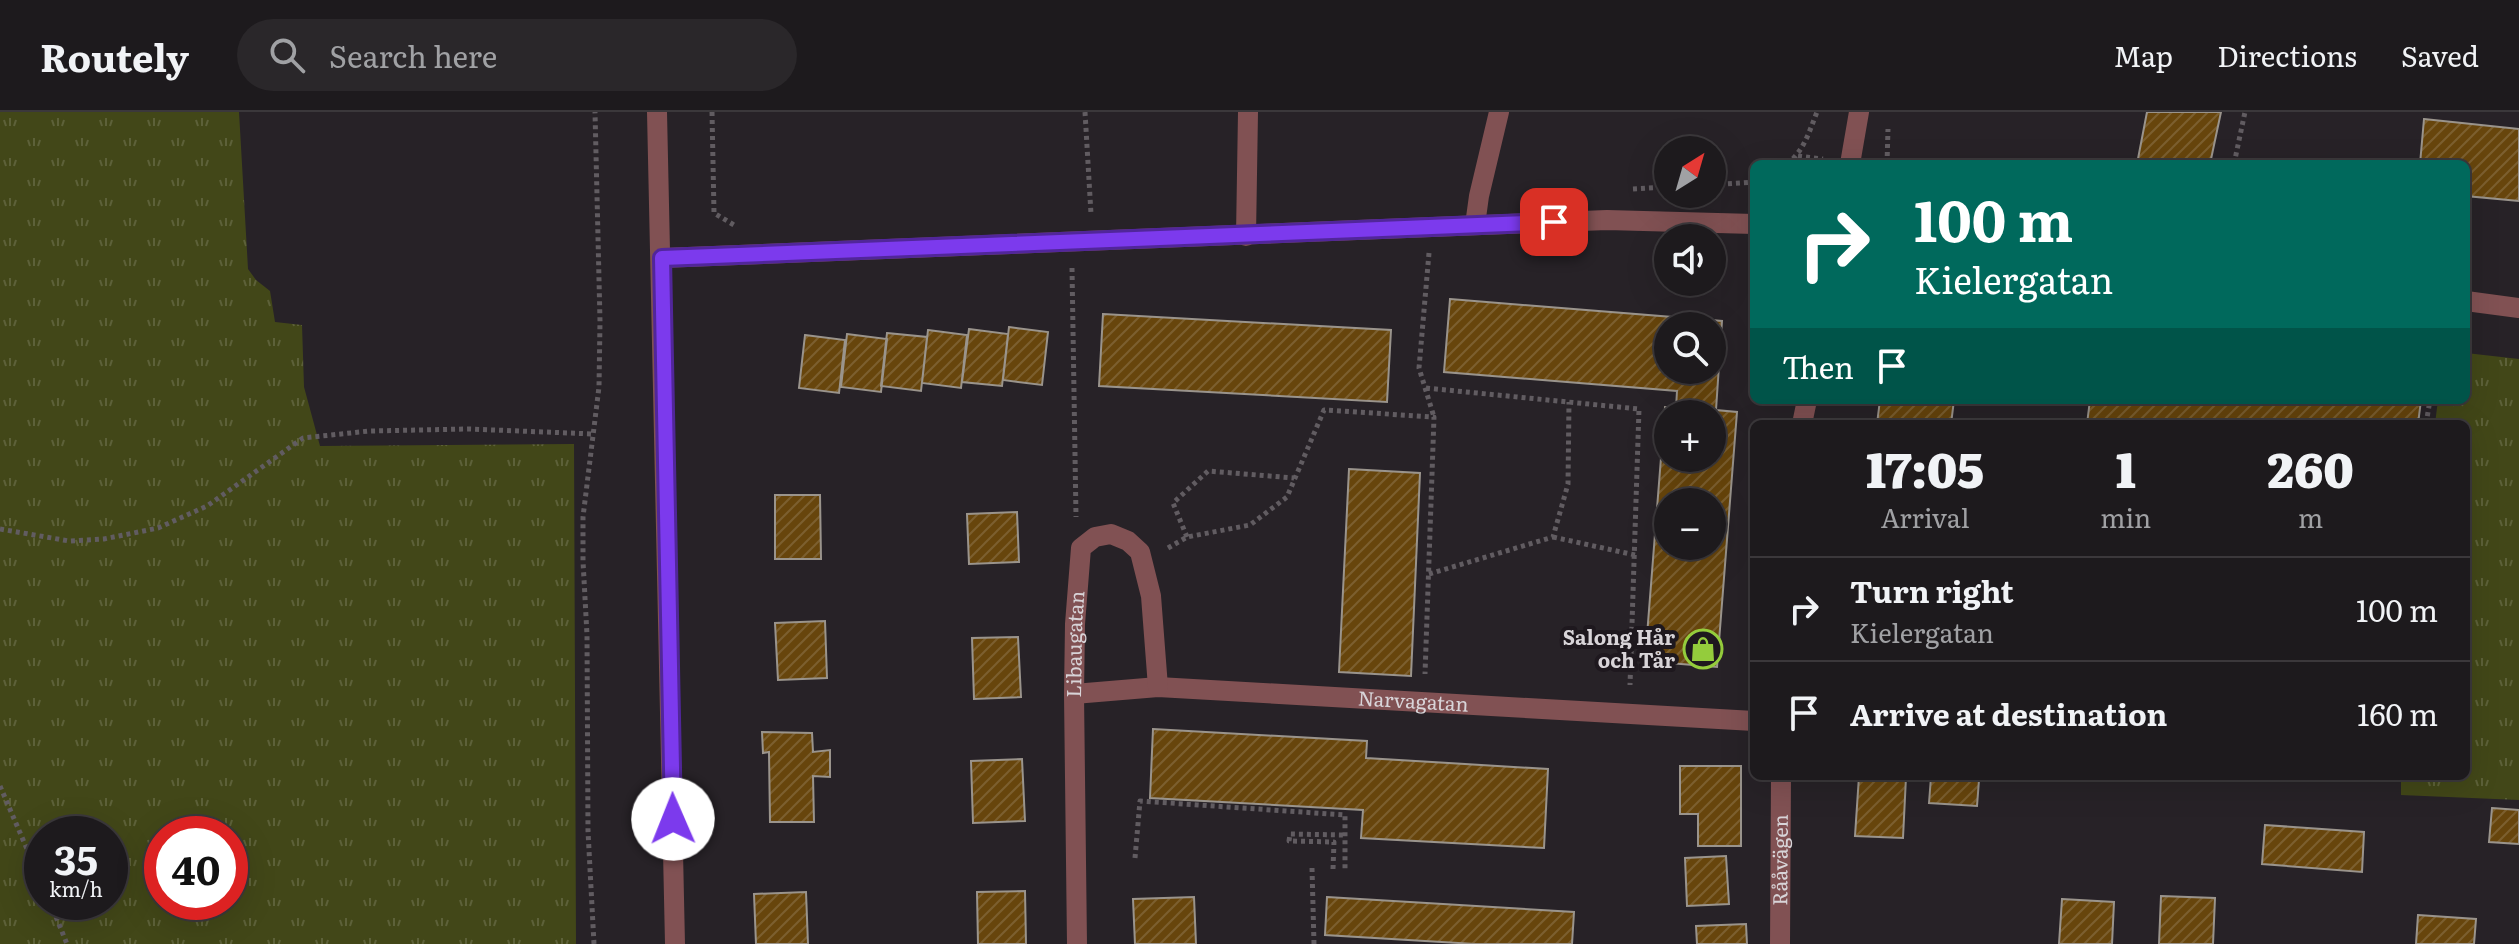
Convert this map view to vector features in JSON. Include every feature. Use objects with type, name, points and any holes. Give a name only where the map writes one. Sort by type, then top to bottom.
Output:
[{"type":"street","points":[[657,112],[675,944]]},
{"type":"street","points":[[1246,236],[1248,112]]},
{"type":"street","points":[[1475,225],[1499,112]]},
{"type":"street","points":[[1851,160],[1859,112]]},
{"type":"street","points":[[662,258],[1607,220],[1750,224]]},
{"type":"street","points":[[2470,302],[2519,308]]},
{"type":"street","points":[[1081,548],[1095,537],[1111,534],[1128,541],[1140,552],[1151,596],[1158,687]]},
{"type":"street","name":"Libaugatan","points":[[1077,944],[1074,694],[1081,548]]},
{"type":"street","name":"Narvagatan","points":[[1074,694],[1158,687],[1750,721]]},
{"type":"street","name":"Rååvägen","points":[[1780,944],[1781,780]]},
{"type":"path","points":[[594,944],[588,831],[583,517],[599,387],[595,112]]},
{"type":"path","points":[[712,112],[714,213],[743,230]]},
{"type":"path","points":[[1085,112],[1091,214]]},
{"type":"path","points":[[1792,160],[1805,143],[1817,112]]},
{"type":"path","points":[[2235,160],[2245,112]]},
{"type":"path","points":[[1887,160],[1888,125]]},
{"type":"path","points":[[1726,184],[1750,182]]},
{"type":"path","points":[[1621,189],[1654,188]]},
{"type":"path","points":[[1424,703],[1434,417],[1419,368],[1431,227]]},
{"type":"path","points":[[1072,243],[1076,523],[1081,548]]},
{"type":"path","points":[[1426,388],[1639,409],[1629,714]]},
{"type":"path","points":[[1553,537],[1568,484],[1569,402]]},
{"type":"path","points":[[1143,562],[1187,537],[1250,525],[1287,497],[1324,410],[1434,417]]},
{"type":"path","points":[[0,529],[69,541],[104,539],[158,528],[207,506],[303,438],[369,431],[469,429],[594,434]]},
{"type":"path","points":[[1187,537],[1173,503],[1208,471],[1295,478]]},
{"type":"path","points":[[1429,574],[1553,537],[1635,555]]},
{"type":"path","points":[[0,786],[24,842]]},
{"type":"path","points":[[1135,858],[1140,801],[1345,815],[1345,870]]},
{"type":"path","points":[[1333,869],[1334,842],[1289,841],[1290,834],[1345,835]]},
{"type":"path","points":[[1312,868],[1314,944]]},
{"type":"path","points":[[57,920],[67,944]]},
{"type":"green space","points":[[0,112],[239,112],[248,269],[270,291],[275,322],[302,325],[304,387],[320,446],[574,444],[576,944],[0,944]]},
{"type":"green space","points":[[2470,353],[2519,359],[2519,800],[2401,795],[2401,780],[2470,780],[2470,420],[2436,420],[2438,404],[2470,404]]},
{"type":"building","points":[[2147,112],[2221,112],[2211,160],[2138,160]]},
{"type":"building","points":[[2424,119],[2519,129],[2519,201],[2470,196],[2470,160],[2420,160]]},
{"type":"building","points":[[1450,299],[1654,316],[1654,384],[1718,384],[1717,400],[1676,400],[1677,391],[1444,372]]},
{"type":"building","points":[[1103,314],[1391,330],[1387,402],[1099,386]]},
{"type":"building","points":[[1009,327],[1048,332],[1042,385],[1003,380]]},
{"type":"building","points":[[969,329],[1008,334],[1002,386],[962,382]]},
{"type":"building","points":[[928,330],[967,335],[961,388],[922,383]]},
{"type":"building","points":[[887,333],[927,337],[921,391],[881,386]]},
{"type":"building","points":[[847,334],[887,339],[881,392],[841,387]]},
{"type":"building","points":[[805,335],[845,340],[839,393],[799,388]]},
{"type":"building","points":[[1880,404],[1954,404],[1952,420],[1878,420]]},
{"type":"building","points":[[2090,404],[2420,404],[2418,420],[2088,420]]},
{"type":"building","points":[[1726,411],[1737,412],[1726,552],[1726,488],[1659,488],[1660,472],[1726,472]]},
{"type":"building","points":[[1349,469],[1420,473],[1411,676],[1339,672]]},
{"type":"building","points":[[775,495],[820,495],[821,559],[775,559]]},
{"type":"building","points":[[1017,512],[1019,562],[969,564],[967,514]]},
{"type":"building","points":[[1654,547],[1654,560],[1725,560],[1717,667],[1645,661]]},
{"type":"building","points":[[825,621],[827,678],[778,680],[775,623]]},
{"type":"building","points":[[1018,637],[1021,697],[974,699],[972,638]]},
{"type":"building","points":[[1153,729],[1367,741],[1366,758],[1548,769],[1544,848],[1361,838],[1363,810],[1150,798]]},
{"type":"building","points":[[762,732],[812,733],[813,752],[830,750],[830,777],[813,776],[814,822],[770,822],[769,752],[763,753]]},
{"type":"building","points":[[1022,759],[1025,821],[973,823],[971,761]]},
{"type":"building","points":[[1680,766],[1741,766],[1741,846],[1698,846],[1698,814],[1680,814]]},
{"type":"building","points":[[1859,780],[1906,780],[1903,838],[1855,836]]},
{"type":"building","points":[[1931,780],[1979,780],[1977,806],[1929,803]]},
{"type":"building","points":[[2492,808],[2519,810],[2519,844],[2489,842]]},
{"type":"building","points":[[2265,825],[2364,832],[2362,872],[2262,864]]},
{"type":"building","points":[[1726,856],[1729,904],[1687,906],[1685,858]]},
{"type":"building","points":[[1025,891],[1026,944],[978,944],[977,892]]},
{"type":"building","points":[[806,892],[808,944],[756,944],[754,894]]},
{"type":"building","points":[[2161,896],[2215,898],[2213,944],[2159,944]]},
{"type":"building","points":[[1194,897],[1196,944],[1135,944],[1133,899]]},
{"type":"building","points":[[1327,897],[1574,912],[1572,944],[1475,944],[1325,935]]},
{"type":"building","points":[[2062,899],[2114,902],[2112,944],[2059,944]]},
{"type":"building","points":[[2418,915],[2476,919],[2474,944],[2416,944]]},
{"type":"building","points":[[1746,924],[1747,944],[1697,944],[1696,926]]},
{"type":"place","name":"Salong Hår och Tår","points":[[1703,649]]},
{"type":"route","points":[[673,819],[662,258],[1554,222]]}]
